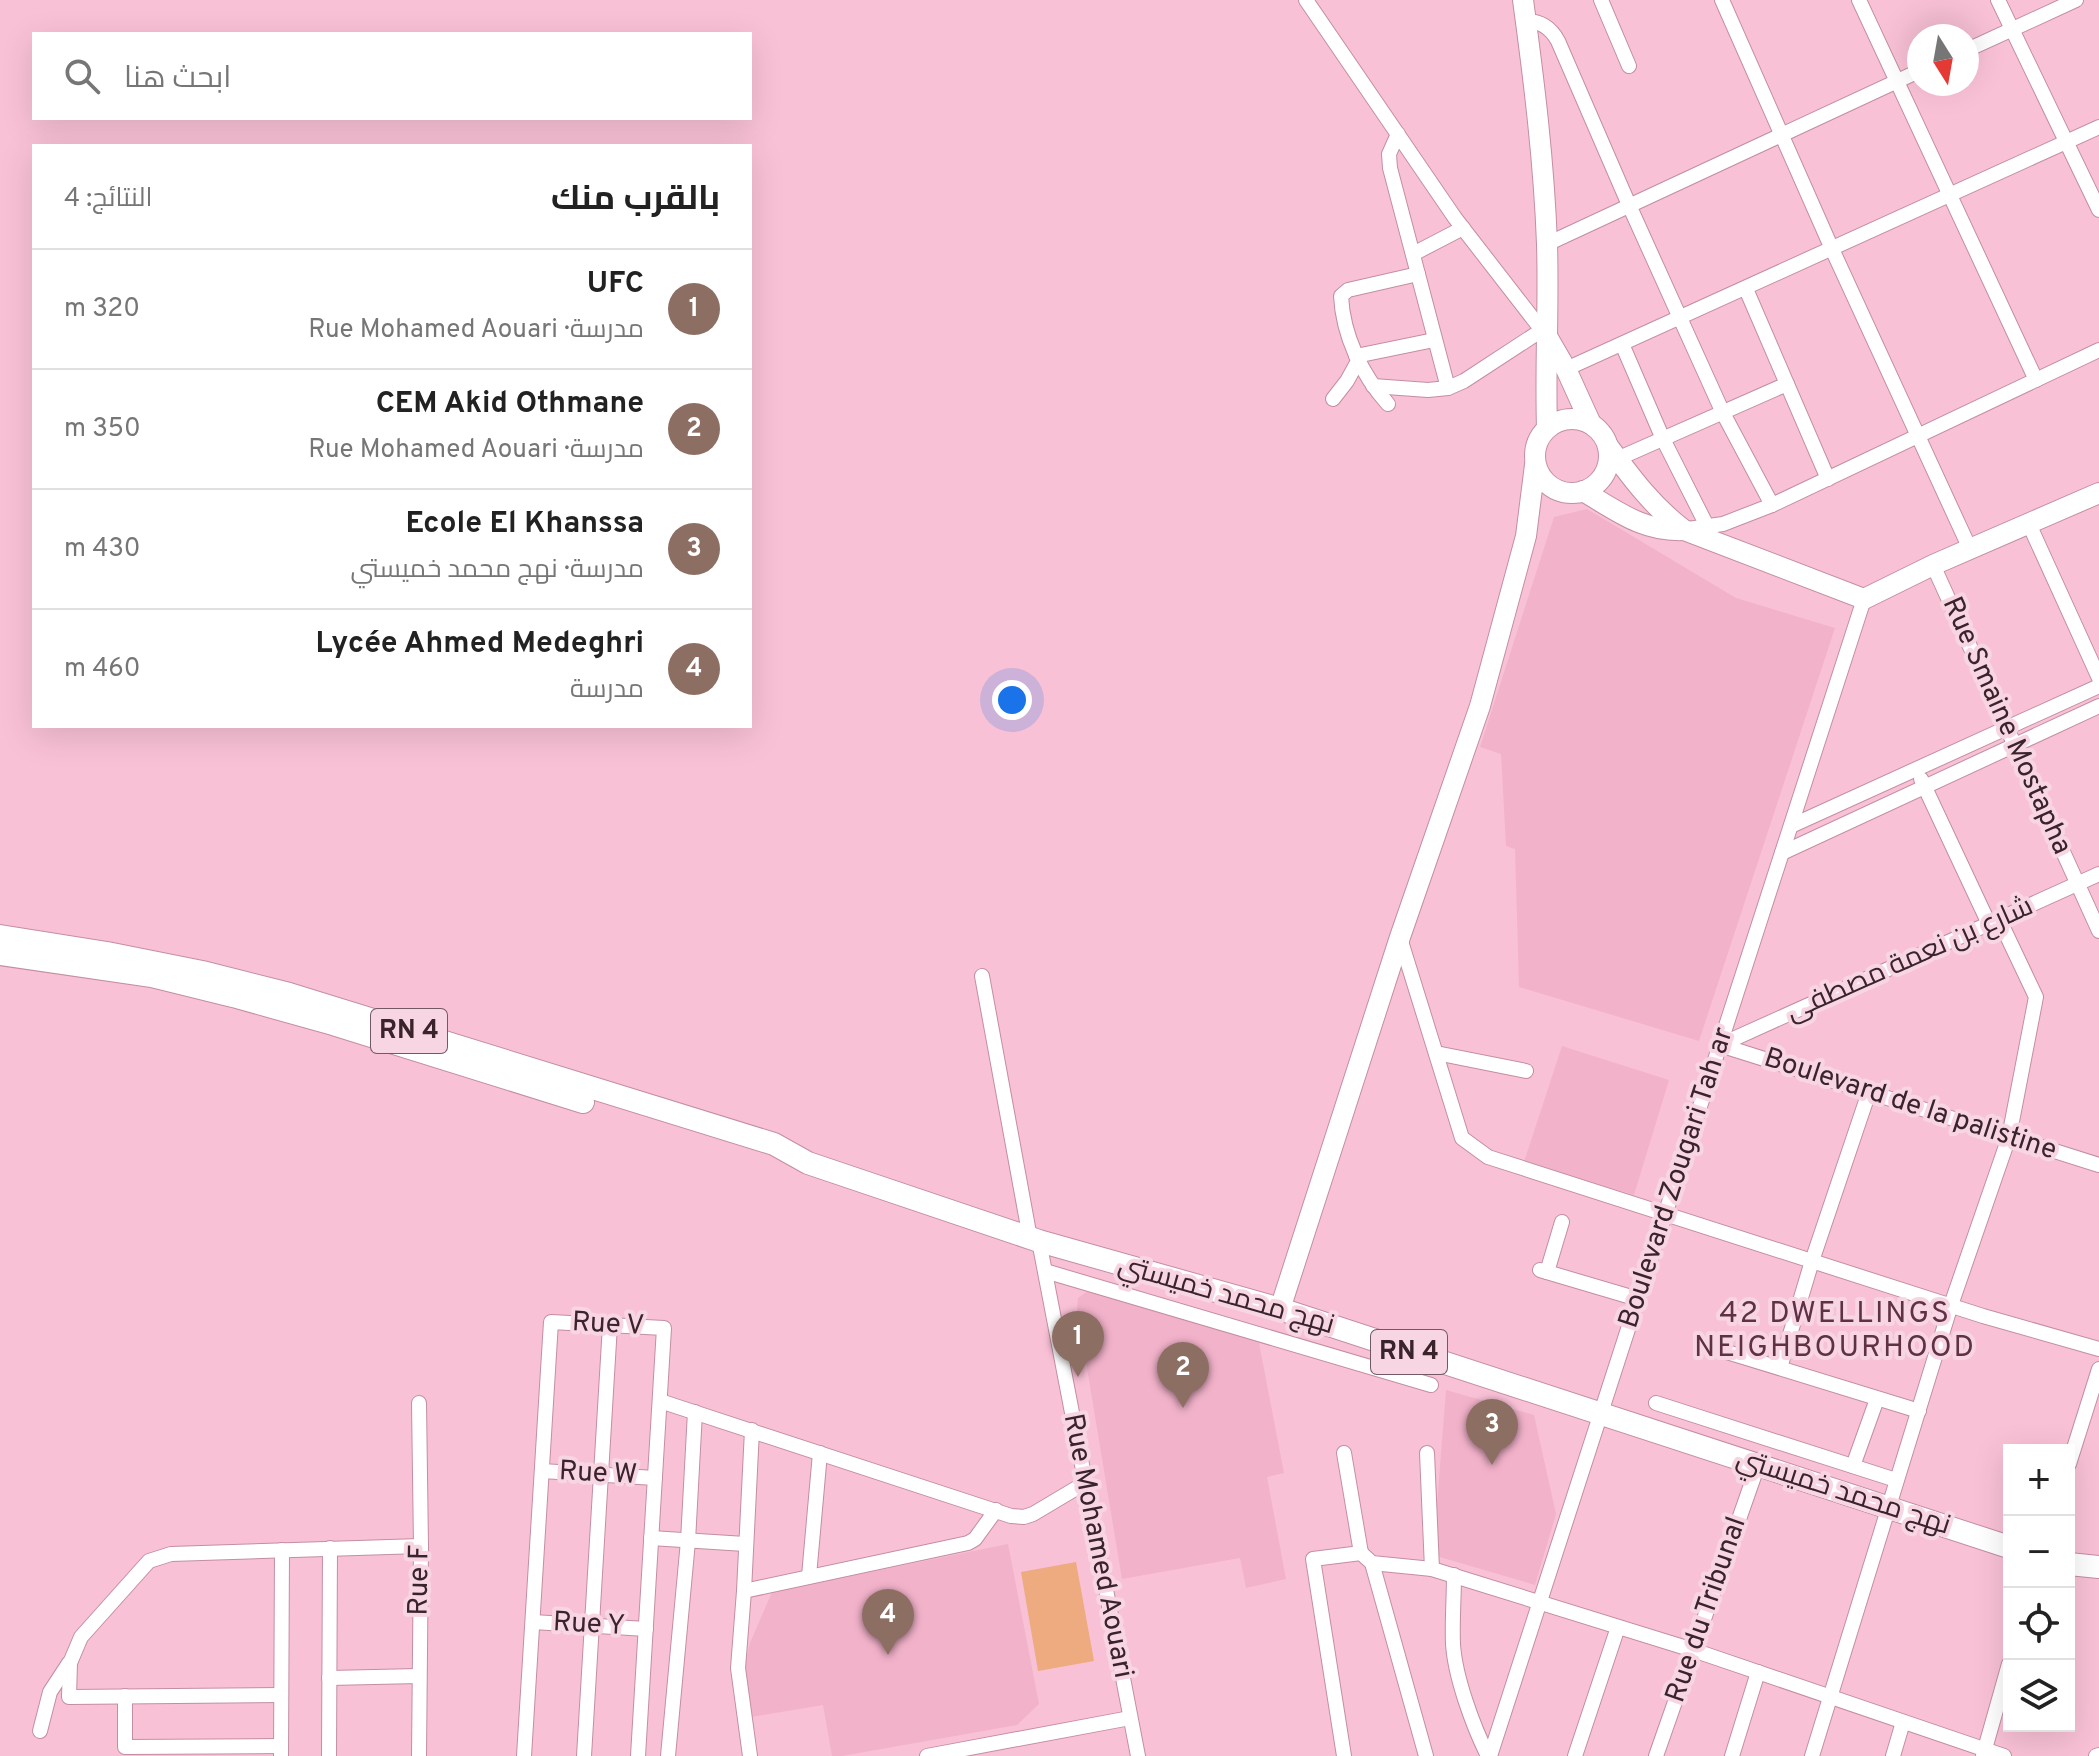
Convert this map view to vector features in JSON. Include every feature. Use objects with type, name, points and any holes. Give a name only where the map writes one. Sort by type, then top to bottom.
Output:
[{"type":"main road","name":"RN 4","points":[[0,936],[202,972],[289,994],[774,1144],[808,1163]]},
{"type":"main road","name":"RN 4","points":[[0,954],[152,976],[233,996],[768,1158],[808,1163]]},
{"type":"main road","name":"نهج محمد خميستي","points":[[808,1163],[1034,1240],[1280,1309],[2003,1545]]},
{"type":"main road","points":[[2075,1565],[2098,1569]]},
{"type":"street","points":[[1306,0],[1463,228],[1545,334],[1566,369],[1591,424]]},
{"type":"street","points":[[1317,0],[1326,29]]},
{"type":"street","points":[[1601,0],[1629,66]]},
{"type":"street","points":[[1722,0],[1970,549]]},
{"type":"street","points":[[1859,0],[2036,380]]},
{"type":"street","points":[[1998,0],[2099,210]]},
{"type":"street","points":[[1979,44],[2076,0]]},
{"type":"street","points":[[1525,10],[1554,34],[1723,413],[1772,505]]},
{"type":"street","points":[[1525,10],[1541,137],[1547,244],[1547,428]]},
{"type":"street","points":[[1547,244],[1907,76]]},
{"type":"street","points":[[1566,369],[2099,127]]},
{"type":"street","points":[[1398,134],[1391,147],[1389,161],[1448,388]]},
{"type":"street","points":[[1413,254],[1463,228]]},
{"type":"street","points":[[1388,404],[1357,358],[1341,302],[1343,293],[1418,274]]},
{"type":"street","points":[[1746,289],[1828,479]]},
{"type":"street","points":[[1373,386],[1428,390],[1448,388],[1545,334]]},
{"type":"street","points":[[1357,358],[1434,340]]},
{"type":"street","points":[[1622,344],[1663,439],[1707,526]]},
{"type":"street","points":[[1583,491],[1639,524],[1669,531],[1723,524],[1772,505],[2099,350]]},
{"type":"street","points":[[1333,399],[1347,381],[1357,358]]},
{"type":"street","points":[[1535,465],[1542,479],[1554,489],[1569,493],[1583,491],[1601,478],[1613,453],[1663,439],[1787,384]]},
{"type":"street","points":[[1280,1309],[1400,937],[1480,706],[1526,536],[1534,451],[1547,428],[1557,421],[1568,419],[1580,419],[1591,424],[1604,437],[1643,494],[1684,530],[1864,599],[1933,565],[2094,499]]},
{"type":"street","points":[[1526,536],[1554,489]]},
{"type":"street","points":[[2029,524],[2099,678]]},
{"type":"street","name":"Rue Smaine Mostapha","points":[[1933,565],[2099,931]]},
{"type":"street","name":"Boulevard Zougari Tah ar","points":[[1489,1756],[1864,599]]},
{"type":"street","points":[[1791,826],[2099,686]]},
{"type":"street","points":[[1782,853],[2099,706]]},
{"type":"street","points":[[1812,1756],[1951,1305],[2009,1137],[2036,997],[1994,922],[1917,769]]},
{"type":"street","name":"شارع بن نعمة مصطفى","points":[[1720,1045],[2099,874]]},
{"type":"street","points":[[1400,937],[1462,1138],[1488,1157],[2099,1349]]},
{"type":"street","name":"Rue Mohamed Aouari","points":[[982,976],[1034,1240],[1045,1271],[1138,1756]]},
{"type":"street","name":"Boulevard de la palistine","points":[[1720,1045],[2099,1165]]},
{"type":"street","points":[[1436,1053],[1526,1071]]},
{"type":"street","points":[[1780,1368],[1869,1092]]},
{"type":"street","points":[[1562,1222],[1544,1271],[1638,1299]]},
{"type":"street","points":[[1045,1271],[1431,1385]]},
{"type":"street","name":"Rue V","points":[[542,1471],[551,1322],[664,1328],[660,1401]]},
{"type":"street","points":[[584,1756],[610,1325]]},
{"type":"street","points":[[1727,1352],[1919,1411]]},
{"type":"street","points":[[2075,1445],[2099,1369]]},
{"type":"street","points":[[1853,1466],[1877,1399]]},
{"type":"street","points":[[638,1756],[660,1401],[1011,1516],[1033,1514],[1085,1483]]},
{"type":"street","name":"Rue F","points":[[419,1403],[419,1756]]},
{"type":"street","points":[[1656,1403],[1896,1480]]},
{"type":"street","points":[[668,1756],[688,1541],[695,1412]]},
{"type":"street","points":[[750,1756],[738,1668],[752,1430]]},
{"type":"street","points":[[809,1576],[820,1453]]},
{"type":"street","points":[[1344,1453],[1366,1558],[1426,1756]]},
{"type":"street","points":[[1427,1453],[1432,1569]]},
{"type":"street","name":"Rue du Tribunal","points":[[1656,1756],[1758,1465]]},
{"type":"street","points":[[524,1756],[542,1471]]},
{"type":"street","name":"Rue W","points":[[542,1471],[655,1478]]},
{"type":"street","points":[[744,1591],[968,1543],[975,1539],[996,1510]]},
{"type":"street","points":[[651,1538],[745,1544]]},
{"type":"street","points":[[40,1731],[50,1692],[70,1663],[81,1637],[149,1561],[171,1554],[421,1546]]},
{"type":"street","points":[[329,1756],[330,1548]]},
{"type":"street","points":[[125,1696],[125,1747],[281,1751],[282,1550]]},
{"type":"street","points":[[1344,1756],[1313,1559],[1366,1558],[1454,1575],[1693,1650],[1984,1753],[2004,1756]]},
{"type":"street","points":[[1454,1575],[1453,1646],[1475,1730],[1489,1756]]},
{"type":"street","name":"Rue Y","points":[[533,1622],[646,1629]]},
{"type":"street","points":[[1575,1756],[1618,1627]]},
{"type":"street","points":[[70,1663],[69,1697],[281,1695]]},
{"type":"street","points":[[1732,1756],[1758,1672]]},
{"type":"street","points":[[329,1678],[419,1676]]},
{"type":"street","points":[[1984,1753],[2003,1685]]},
{"type":"street","points":[[927,1756],[1130,1718]]},
{"type":"street","points":[[1893,1756],[1903,1722]]},
{"type":"shaded area","points":[[1587,509],[1736,598],[1835,628],[1699,1041],[1519,987],[1515,849],[1506,846],[1501,754],[1480,747],[1554,517]]},
{"type":"shaded area","points":[[1562,1046],[1669,1080],[1634,1195],[1524,1162]]},
{"type":"shaded area","points":[[1088,1291],[1259,1343],[1284,1473],[1267,1477],[1286,1579],[1246,1588],[1240,1558],[1122,1579],[1077,1308],[1078,1298]]},
{"type":"shaded area","points":[[1446,1390],[1534,1415],[1556,1514],[1535,1585],[1433,1555]]},
{"type":"shaded area","points":[[1008,1544],[1039,1704],[1017,1725],[832,1756],[823,1705],[751,1717],[744,1668],[750,1643],[772,1592]]},
{"type":"shaded area","points":[[1076,1562],[1094,1661],[1038,1671],[1021,1572]]},
{"type":"place","name":"UFC","points":[[1078,1377]]},
{"type":"place","name":"CEM Akid Othmane","points":[[1183,1408]]},
{"type":"place","name":"Ecole El Khanssa","points":[[1492,1465]]},
{"type":"place","name":"Lycée Ahmed Medeghri","points":[[888,1655]]},
{"type":"district","name":"42 DWELLINGS NEIGHBOURHOOD","points":[[1835,1331]]}]
